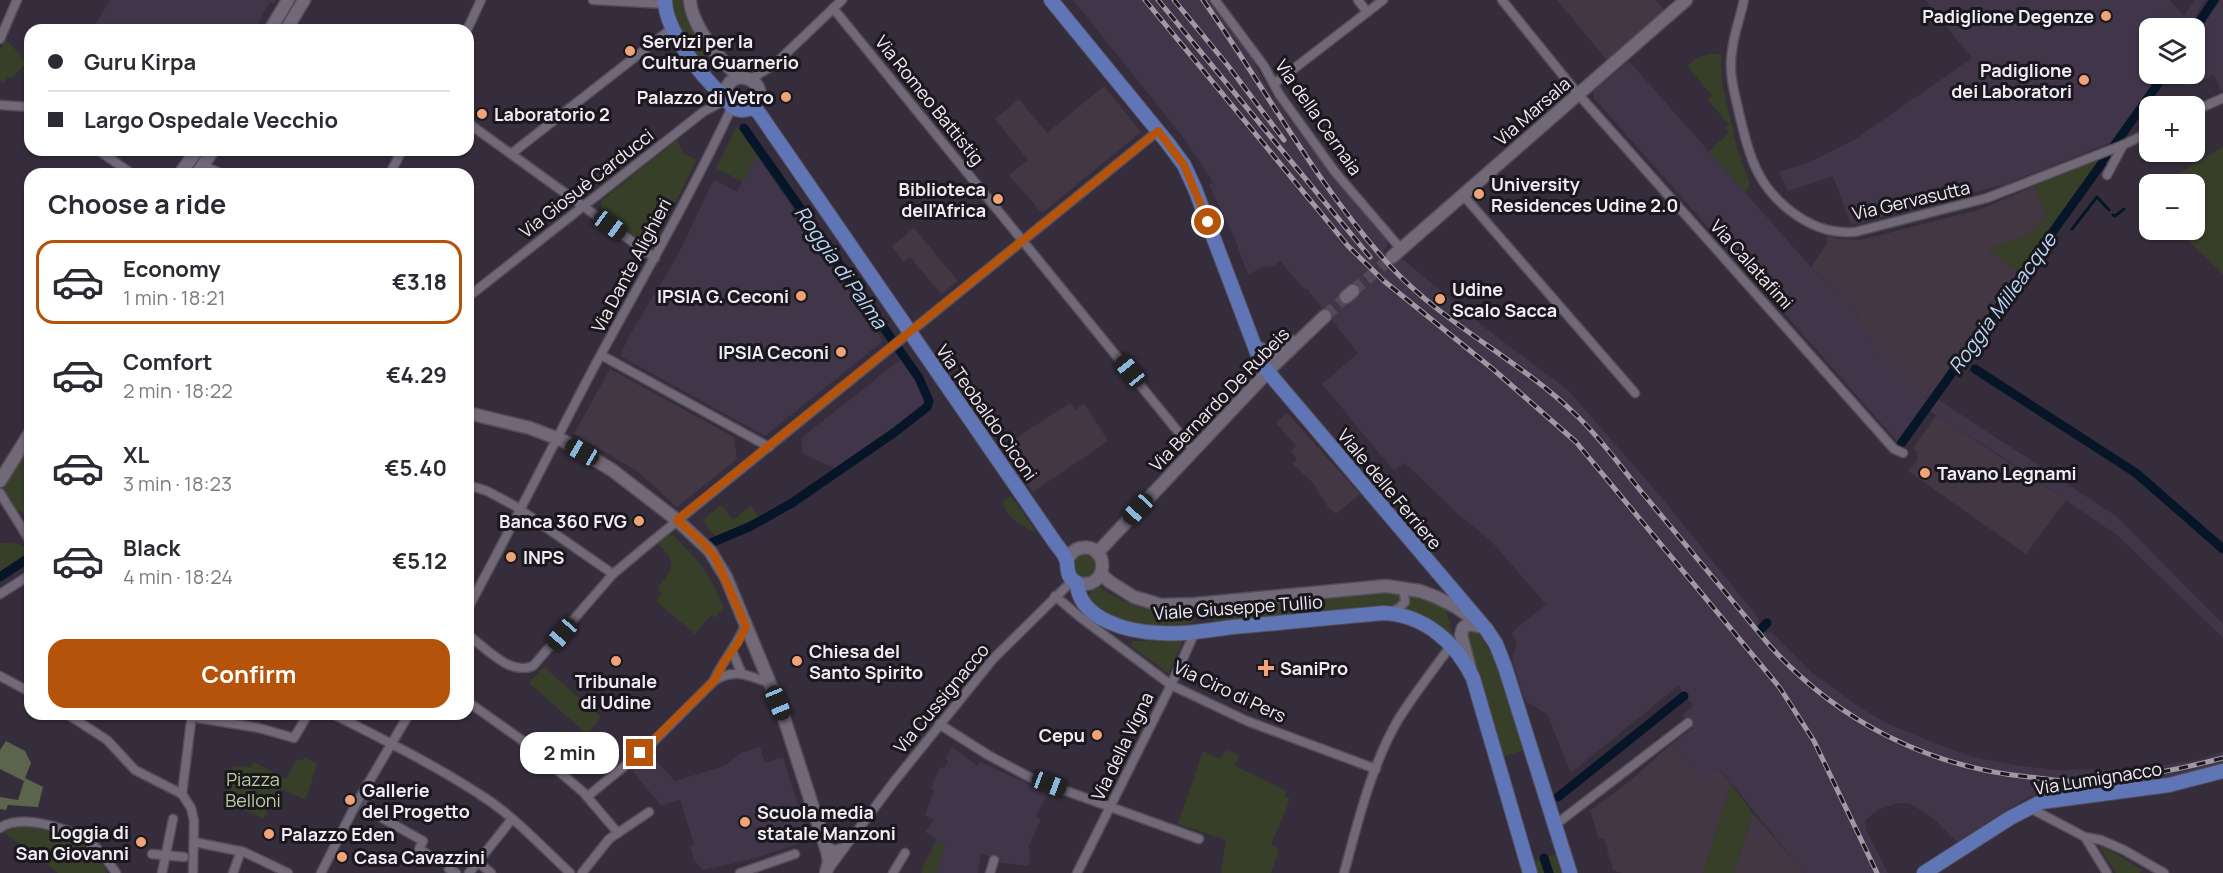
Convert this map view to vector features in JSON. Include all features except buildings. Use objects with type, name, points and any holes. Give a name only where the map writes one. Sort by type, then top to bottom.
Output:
[{"type":"main road","name":"Viale delle Ferriere","points":[[1052,0],[1184,165],[1196,189],[1261,363],[1486,629],[1496,644],[1570,873]]},
{"type":"main road","points":[[665,2],[665,13],[671,29],[712,86],[740,110],[753,107]]},
{"type":"main road","name":"Via Teobaldo Ciconi","points":[[753,107],[906,336],[1067,561]]},
{"type":"main road","points":[[1067,561],[1067,572],[1075,581]]},
{"type":"main road","name":"Viale Giuseppe Tullio","points":[[1075,581],[1082,601],[1090,610],[1104,619],[1137,630],[1158,633],[1195,632],[1389,613],[1420,623],[1452,644]]},
{"type":"main road","points":[[1452,644],[1466,663],[1473,678],[1530,873]]},
{"type":"main road","name":"Via Lumignacco","points":[[1924,873],[2028,807],[2050,800],[2169,785],[2223,771]]},
{"type":"street","points":[[1,38],[17,0]]},
{"type":"street","points":[[274,24],[288,0]]},
{"type":"street","points":[[290,24],[304,0]]},
{"type":"street","points":[[593,0],[600,2],[665,2]]},
{"type":"street","points":[[690,0],[695,18],[722,60],[733,72],[755,83],[759,93],[757,103],[753,107]]},
{"type":"street","points":[[728,101],[726,91],[732,81],[747,78],[775,64],[842,0]]},
{"type":"street","name":"Via della Cernaia","points":[[1215,0],[1264,66],[1292,112],[1335,172],[1397,253]]},
{"type":"street","points":[[1358,0],[1367,12]]},
{"type":"street","points":[[1274,84],[1383,0]]},
{"type":"street","name":"Via Calatafimi","points":[[1502,0],[1578,94],[1894,448],[1903,453]]},
{"type":"street","name":"Via Marsala","points":[[1397,253],[1686,0]]},
{"type":"street","points":[[469,24],[479,1]]},
{"type":"street","name":"Via Gervasutta","points":[[1743,1],[1731,69],[1743,131],[1752,159],[1760,177],[1775,198],[1796,215],[1822,230],[1855,231],[1971,204],[2139,137]]},
{"type":"street","name":"Via Romeo Battistig","points":[[833,8],[1193,450]]},
{"type":"street","points":[[511,154],[671,29]]},
{"type":"street","points":[[2205,106],[2223,98]]},
{"type":"street","name":"Via Giosuè Carducci","points":[[474,292],[703,112],[728,101]]},
{"type":"street","name":"Via Dante Alighieri","points":[[474,597],[557,437],[655,258],[728,101]]},
{"type":"street","points":[[0,105],[24,107]]},
{"type":"street","points":[[474,127],[655,258]]},
{"type":"street","points":[[474,640],[512,666],[522,669],[533,666],[613,574],[1158,131]]},
{"type":"street","points":[[2107,175],[2120,146]]},
{"type":"street","points":[[106,156],[124,168]]},
{"type":"street","points":[[1463,195],[1635,393]]},
{"type":"street","name":"Via Bernardo De Rubeis","points":[[1097,553],[1193,450],[1321,319],[1311,324],[1278,351],[1265,352],[1255,345]]},
{"type":"street","points":[[601,355],[769,447]]},
{"type":"street","points":[[474,414],[557,437],[612,470],[677,520],[715,557],[770,683],[800,764],[825,844],[829,861],[826,873]]},
{"type":"street","points":[[0,481],[24,443]]},
{"type":"street","points":[[474,487],[487,491],[521,510],[613,574]]},
{"type":"street","points":[[0,493],[3,504],[24,533]]},
{"type":"street","points":[[1067,561],[1071,553],[1081,548],[1088,548],[1097,553],[1102,563],[1101,574],[1090,583],[1075,581]]},
{"type":"street","name":"Viale Giuseppe Tullio","points":[[1101,574],[1134,597],[1149,603],[1167,605],[1386,585],[1428,594],[1450,603]]},
{"type":"street","points":[[0,594],[24,579]]},
{"type":"street","name":"Via Cussignacco","points":[[826,873],[939,724],[993,659],[1055,596],[1075,581]]},
{"type":"street","points":[[1389,613],[1405,602],[1402,588]]},
{"type":"street","name":"Via Ciro di Pers","points":[[1055,596],[1171,685],[1247,721],[1377,769]]},
{"type":"street","name":"Viale delle Ferriere","points":[[1450,603],[1486,629]]},
{"type":"street","points":[[1473,678],[1461,635],[1463,628],[1468,624],[1486,629]]},
{"type":"street","points":[[714,681],[746,626]]},
{"type":"street","name":"Via della Vigna","points":[[1077,873],[1195,632]]},
{"type":"street","points":[[1344,873],[1360,814],[1398,721],[1452,644]]},
{"type":"street","points":[[732,651],[739,674]]},
{"type":"street","points":[[724,662],[739,674]]},
{"type":"street","points":[[588,796],[649,746],[714,681],[727,674],[739,674],[770,683]]},
{"type":"street","points":[[0,676],[24,689]]},
{"type":"street","points":[[474,706],[526,743],[588,796],[618,833]]},
{"type":"street","points":[[82,720],[107,740],[135,770],[182,794]]},
{"type":"street","points":[[191,720],[182,794],[193,815],[193,873]]},
{"type":"street","points":[[211,720],[294,738],[304,720]]},
{"type":"street","points":[[345,720],[392,744],[480,795],[512,819],[570,873]]},
{"type":"street","points":[[321,873],[372,777],[406,720]]},
{"type":"street","points":[[1555,825],[1688,723]]},
{"type":"street","points":[[939,724],[988,755],[1034,779],[1199,839]]},
{"type":"street","points":[[370,797],[372,777]]},
{"type":"street","points":[[2028,807],[2085,837],[2109,843],[2164,873]]},
{"type":"street","points":[[582,873],[609,839],[649,812]]},
{"type":"street","points":[[382,818],[423,841],[419,849],[435,859]]},
{"type":"street","points":[[162,873],[172,819]]},
{"type":"street","points":[[469,873],[512,819]]},
{"type":"street","points":[[0,828],[24,820],[78,836],[90,842],[116,873]]},
{"type":"street","points":[[2085,837],[2107,873]]},
{"type":"street","points":[[194,842],[241,851],[288,873]]},
{"type":"street","points":[[825,844],[834,850],[845,847]]},
{"type":"street","points":[[820,873],[825,859],[825,844]]},
{"type":"street","points":[[233,873],[241,851]]},
{"type":"street","points":[[894,873],[905,853]]},
{"type":"street","points":[[152,854],[184,857]]},
{"type":"street","points":[[740,873],[795,854]]},
{"type":"street","points":[[990,873],[994,860]]},
{"type":"street","points":[[478,861],[491,873]]},
{"type":"shaded area","points":[[110,0],[277,0],[274,4],[270,2],[257,24],[96,24]]},
{"type":"shaded area","points":[[1073,0],[1209,0],[1250,55],[1269,91],[1305,141],[1387,241],[1388,245],[1383,250],[1393,262],[1400,257],[1484,327],[1568,390],[1661,497],[1759,619],[1759,624],[1766,632],[1772,633],[1812,673],[1861,708],[1888,724],[1947,748],[1973,757],[2014,765],[2056,770],[2137,769],[2196,760],[2223,752],[2223,765],[2179,776],[2030,796],[1957,842],[1934,819],[1909,803],[1899,803],[1877,810],[1865,821],[1866,830],[1888,873],[1804,873],[1719,768],[1707,778],[1697,776],[1671,744],[1692,728],[1682,716],[1693,706],[1678,686],[1571,773],[1547,714],[1525,701],[1512,659],[1517,642],[1511,633],[1546,604],[1491,541],[1459,515],[1408,466],[1403,463],[1394,471],[1322,384],[1358,353],[1307,289],[1304,289],[1280,261],[1274,266],[1262,267],[1248,275],[1235,239],[1209,185],[1213,182],[1183,137]]},
{"type":"shaded area","points":[[1557,0],[1656,0],[1665,11],[1607,60]]},
{"type":"shaded area","points":[[1925,0],[2170,0],[2184,16],[2194,0],[2205,0],[2194,18],[2139,18],[2139,84],[2152,84],[2144,96],[2139,96],[2139,104],[2114,141],[2006,184],[1851,225],[1833,176],[1788,191],[1779,172],[1810,162],[1854,140],[1972,58]]},
{"type":"shaded area","points":[[2220,0],[2223,0],[2223,90],[2221,91],[2214,75],[2205,79],[2205,22]]},
{"type":"shaded area","points":[[1629,61],[1811,267],[1860,315],[1856,319],[1871,336],[1878,352],[1925,397],[1928,393],[2116,516],[2223,624],[2223,638],[2117,535],[1936,415],[1922,407],[1897,441],[1594,98],[1593,91]]},
{"type":"shaded area","points":[[1104,86],[1141,132],[1042,213],[1009,175],[1028,160],[995,119],[1019,99],[1047,133]]},
{"type":"shaded area","points":[[757,155],[883,341],[765,436],[620,356],[629,336],[678,255],[711,185],[715,180],[737,192]]},
{"type":"shaded area","points":[[2034,186],[2047,216],[2030,234],[1989,249],[2020,273],[1932,395],[1928,393],[1925,397],[1878,352],[1871,336],[1856,319],[1860,315],[1811,267],[1827,244],[1827,236],[1861,240],[1982,209]]},
{"type":"shaded area","points":[[914,228],[958,281],[941,294],[910,257],[903,262],[892,246]]},
{"type":"shaded area","points":[[901,359],[925,395],[924,404],[894,429],[836,469],[803,454],[801,438]]},
{"type":"shaded area","points":[[610,369],[734,437],[737,459],[677,507],[637,471],[574,434]]},
{"type":"shaded area","points":[[1070,403],[1076,410],[1084,403],[1108,441],[1033,492],[1002,447]]},
{"type":"shaded area","points":[[1287,413],[1360,494],[1336,514],[1328,507],[1313,483],[1293,464],[1297,459],[1291,451],[1296,446],[1276,423]]},
{"type":"shaded area","points":[[1936,415],[2066,500],[2026,554],[1908,471],[1917,461],[1917,452],[1913,449]]},
{"type":"shaded area","points":[[1671,744],[1697,776],[1718,768],[1731,784],[1703,873],[1622,873],[1613,870],[1604,838],[1599,839],[1590,811],[1630,781]]},
{"type":"shaded area","name":"Scuola media statale Manzoni","points":[[760,747],[765,763],[783,757],[809,840],[749,860],[703,870],[694,860],[690,846],[694,844],[680,800],[661,805],[633,772],[652,756],[675,781],[724,766],[741,753]]},
{"type":"shaded area","points":[[952,747],[978,766],[980,762],[1048,793],[1036,816],[1041,819],[1028,847],[1030,848],[1029,866],[1000,863],[1001,860],[981,854],[978,873],[921,873],[936,839],[925,832],[934,820],[925,815],[934,791],[931,788],[940,767],[945,768],[948,761],[945,758]]},
{"type":"shaded area","points":[[1753,813],[1804,873],[1734,873]]},
{"type":"green space","points":[[672,0],[682,0],[686,17],[703,46],[705,57],[699,55],[688,43],[679,25]]},
{"type":"green space","points":[[5,39],[24,59],[24,65],[11,79],[8,77],[3,83],[0,80],[0,51]]},
{"type":"green space","points":[[1721,54],[1722,84],[1737,148],[1749,181],[1749,187],[1745,192],[1709,151],[1729,133],[1725,128],[1729,125],[1708,100],[1712,95],[1687,66],[1698,57]]},
{"type":"green space","points":[[737,126],[757,155],[743,182],[716,168]]},
{"type":"green space","points":[[677,140],[683,153],[697,160],[655,242],[644,243],[601,211],[601,201]]},
{"type":"green space","points":[[2223,147],[2223,274],[2187,240],[2205,240],[2205,174],[2178,174],[2198,162],[2205,162],[2205,158]]},
{"type":"green space","points":[[2098,159],[2101,161],[2020,273],[1989,249],[2030,234],[2047,216],[2034,186]]},
{"type":"green space","points":[[24,455],[24,513],[15,510],[1,487]]},
{"type":"green space","points":[[1011,496],[1038,534],[1016,521],[1007,512],[1004,501]]},
{"type":"green space","points":[[721,505],[733,520],[751,506],[759,517],[717,538],[702,520]]},
{"type":"green space","points":[[668,534],[674,536],[703,569],[724,608],[715,618],[711,615],[695,634],[656,601],[661,595],[658,587],[668,574],[672,563],[667,553],[655,542]]},
{"type":"green space","points":[[0,543],[24,546],[24,557],[0,573]]},
{"type":"green space","points":[[1084,554],[1092,558],[1096,566],[1092,574],[1084,578],[1076,574],[1072,566],[1076,558]]},
{"type":"green space","points":[[1101,588],[1121,600],[1145,607],[1194,611],[1194,620],[1188,625],[1177,628],[1162,628],[1133,624],[1113,618],[1105,615],[1088,598],[1093,589]]},
{"type":"green space","points":[[1395,593],[1399,595],[1400,602],[1392,607],[1216,623],[1212,617],[1212,611],[1222,606]]},
{"type":"green space","points":[[1411,593],[1442,606],[1446,610],[1455,642],[1401,610],[1409,602]]},
{"type":"green space","points":[[1468,630],[1477,632],[1485,641],[1497,664],[1524,750],[1503,757],[1465,636]]},
{"type":"green space","points":[[1183,640],[1169,674],[1131,646],[1132,641]]},
{"type":"green space","points":[[544,667],[601,717],[587,734],[529,683]]},
{"type":"green space","points":[[6,741],[25,751],[31,763],[25,778],[43,787],[38,807],[8,805],[6,810],[0,809],[0,797],[18,800],[24,781],[0,769],[0,750]]},
{"type":"green space","points":[[1226,750],[1239,755],[1235,766],[1287,791],[1285,796],[1290,799],[1271,845],[1279,849],[1271,873],[1221,873],[1226,840],[1178,824],[1203,751],[1220,759]]},
{"type":"green space","name":"Piazza Belloni","points":[[304,757],[317,763],[306,800],[281,789],[273,798],[264,818],[231,806],[229,799],[233,766],[251,767],[254,762],[286,779],[297,759],[302,761]]},
{"type":"green space","points":[[1731,784],[1753,813],[1734,873],[1703,873]]},
{"type":"green space","points":[[20,826],[45,829],[71,838],[94,853],[102,862],[107,873],[58,873],[3,832]]},
{"type":"green space","points":[[936,842],[945,845],[936,873],[921,873],[924,864]]},
{"type":"green space","points":[[2098,844],[2143,870],[2139,873],[2116,873]]},
{"type":"green space","points":[[1557,854],[1563,873],[1537,873],[1533,861]]},
{"type":"waterway","name":"Roggia Milleacque","points":[[2202,18],[2214,0]]},
{"type":"waterway","name":"Roggia Milleacque","points":[[2106,157],[2158,84]]},
{"type":"waterway","name":"Roggia di Palma","points":[[711,543],[751,526],[792,503],[895,432],[927,407],[929,401],[919,378],[744,128]]},
{"type":"waterway","name":"Roggia Milleacque","points":[[1901,444],[2102,163]]},
{"type":"waterway","points":[[2072,229],[2097,197],[2109,210]]},
{"type":"waterway","points":[[2113,215],[2115,216],[2124,209]]},
{"type":"waterway","points":[[1975,369],[2136,473],[2223,549]]},
{"type":"waterway","name":"Roggia di Palma","points":[[0,577],[24,561]]},
{"type":"waterway","name":"Roggia Milleacque","points":[[1762,628],[1767,623]]},
{"type":"waterway","name":"Roggia Milleacque","points":[[1558,797],[1684,696]]},
{"type":"waterway","name":"Roggia Milleacque","points":[[1544,858],[1549,873]]},
{"type":"tunnel","points":[[1353,291],[1392,257]]},
{"type":"tunnel","points":[[1325,316],[1346,297]]},
{"type":"tunnel","points":[[364,808],[370,797]]},
{"type":"tunnel","points":[[359,806],[382,818]]},
{"type":"tunnel","points":[[435,859],[449,869]]},
{"type":"railway","points":[[1145,0],[1348,246],[1384,281],[1494,370],[1576,442],[1780,688],[1814,741],[1877,873]]},
{"type":"railway","points":[[1158,0],[1370,257]]},
{"type":"railway","points":[[1174,0],[1229,67],[1284,140]]},
{"type":"railway","points":[[1203,0],[1316,171],[1391,267],[1435,307],[1530,376],[1585,423],[1770,646],[1825,697],[1855,718],[1887,736],[1955,763],[1992,772],[2063,781],[2112,779],[2149,774],[2223,758]]},
{"type":"place","name":"Padiglione Degenze","points":[[2106,16]]},
{"type":"place","name":"Servizi per la Cultura Guarnerio","points":[[630,51]]},
{"type":"place","name":"Padiglione dei Laboratori","points":[[2084,80]]},
{"type":"place","name":"Palazzo di Vetro","points":[[786,97]]},
{"type":"place","name":"Laboratorio 2","points":[[482,114]]},
{"type":"place","name":"University Residences Udine 2.0","points":[[1479,194]]},
{"type":"place","name":"Biblioteca dell'Africa","points":[[998,199]]},
{"type":"place","name":"IPSIA G. Ceconi","points":[[801,296]]},
{"type":"place","name":"Udine Scalo Sacca","points":[[1440,299]]},
{"type":"place","name":"IPSIA Ceconi","points":[[841,352]]},
{"type":"place","name":"Tavano Legnami","points":[[1925,473]]},
{"type":"place","name":"Banca 360 FVG","points":[[639,521]]},
{"type":"place","name":"INPS","points":[[511,557]]},
{"type":"place","name":"Tribunale di Udine","points":[[616,661]]},
{"type":"place","name":"Chiesa del Santo Spirito","points":[[797,661]]},
{"type":"place","name":"SaniPro","points":[[1266,668]]},
{"type":"place","name":"Cepu","points":[[1097,735]]},
{"type":"place","name":"Gallerie del Progetto","points":[[350,800]]},
{"type":"place","name":"Scuola media statale Manzoni","points":[[745,822]]},
{"type":"place","name":"Palazzo Eden","points":[[269,834]]},
{"type":"place","name":"Loggia di San Giovanni","points":[[141,842]]},
{"type":"place","name":"Casa Cavazzini","points":[[342,857]]},
{"type":"route","points":[[640,753],[714,681],[746,626],[715,557],[677,520],[1158,131],[1184,165],[1208,222]]}]
